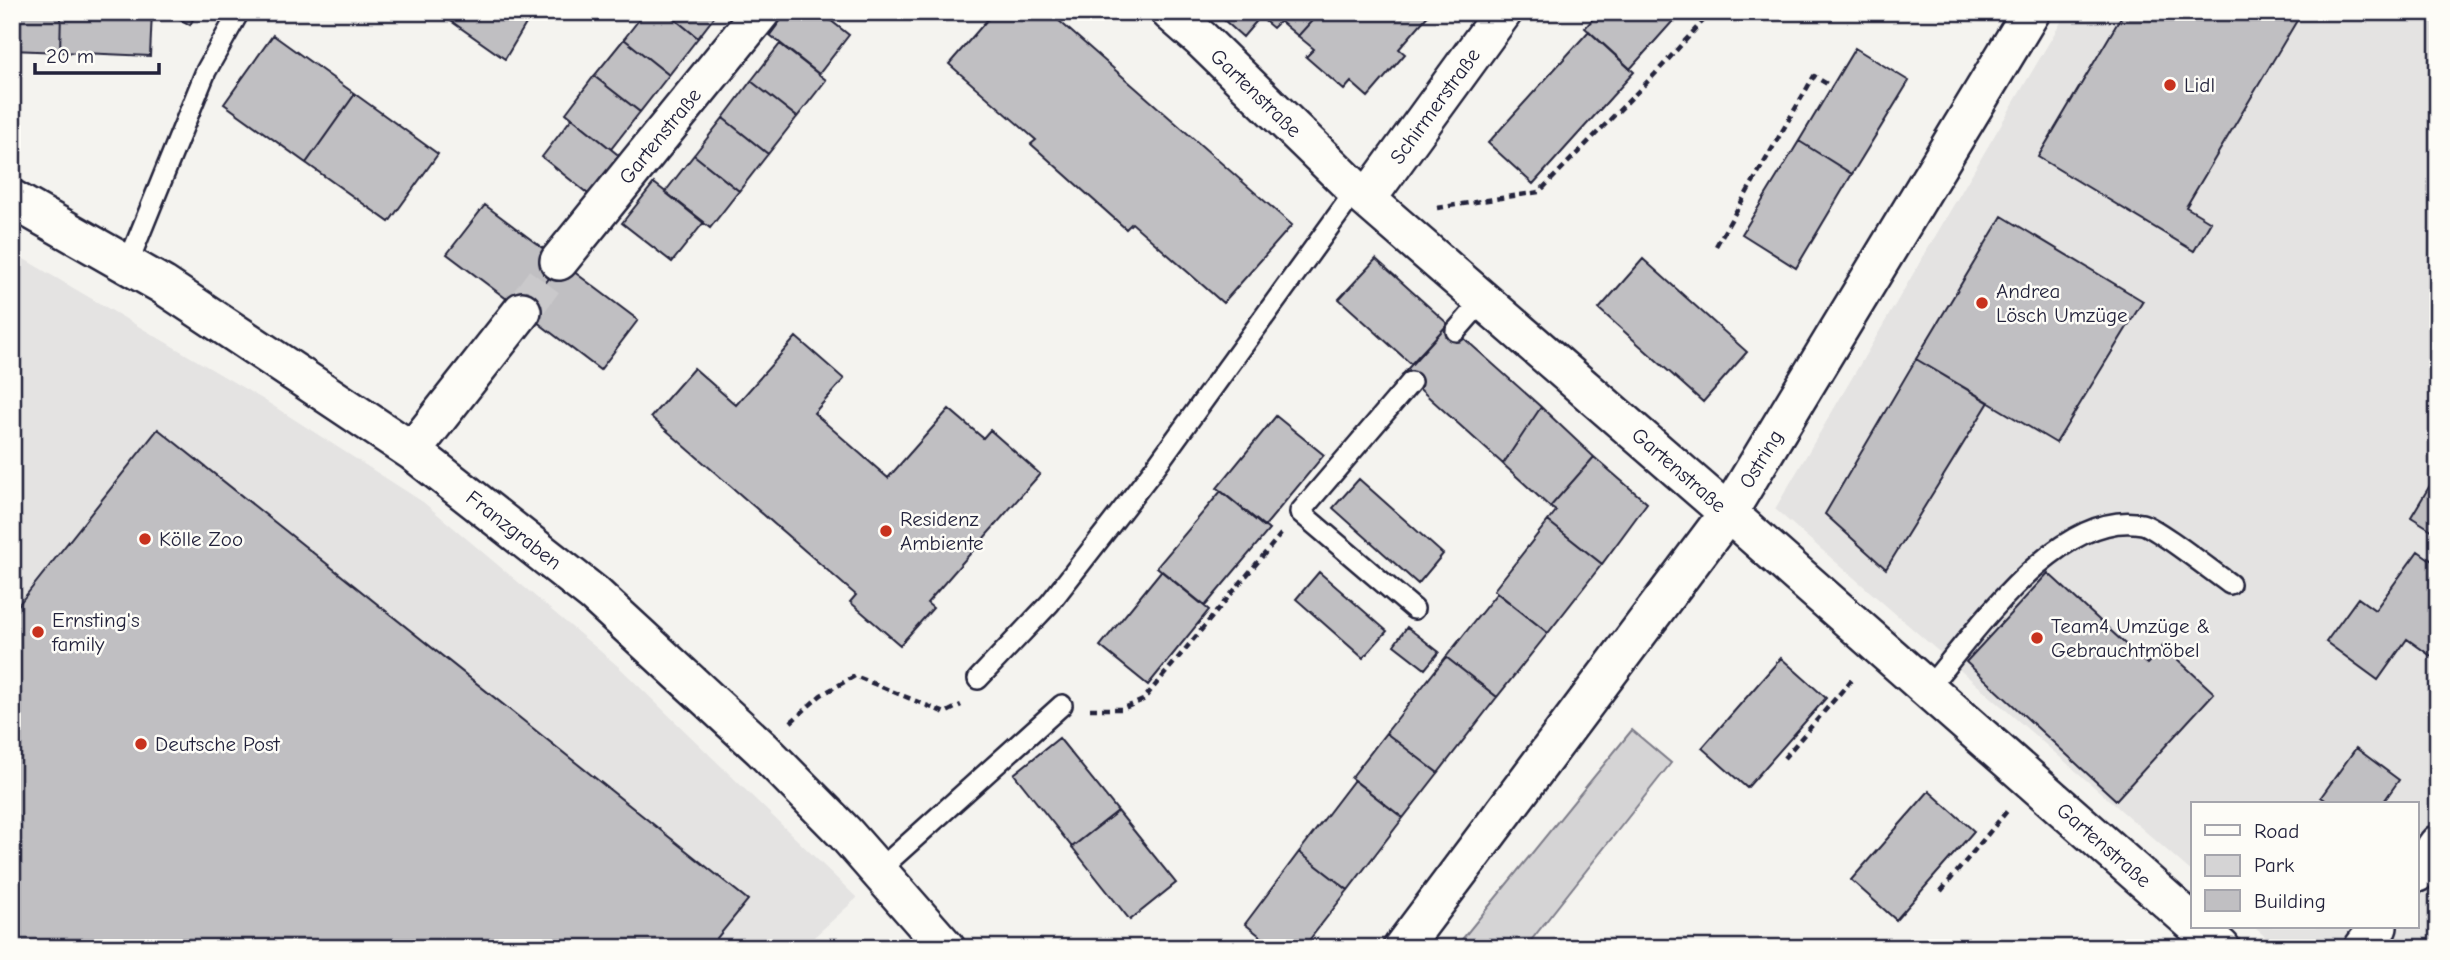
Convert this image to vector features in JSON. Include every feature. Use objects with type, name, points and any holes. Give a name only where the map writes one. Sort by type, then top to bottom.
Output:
[{"type":"street","name":"Gartenstraße","points":[[559,261],[761,12]]},
{"type":"street","name":"Gartenstraße","points":[[1170,12],[1361,194],[2191,921]]},
{"type":"street","name":"Schirmerstraße","points":[[1361,194],[1503,12]]},
{"type":"street","name":"Ostring","points":[[1402,948],[1728,513],[2031,12]]},
{"type":"street","name":"Franzgraben","points":[[12,199],[128,263],[412,451],[594,594],[762,749],[845,833],[946,948]]},
{"type":"street","points":[[412,451],[522,311]]},
{"type":"street","points":[[2418,872],[2438,844]]},
{"type":"street","points":[[2198,928],[2221,948]]},
{"type":"street","points":[[2363,948],[2377,928]]},
{"type":"lane","points":[[128,263],[205,71],[239,12]]},
{"type":"lane","points":[[978,679],[1050,603],[1361,194]]},
{"type":"lane","points":[[1456,331],[1483,300]]},
{"type":"lane","points":[[1410,382],[1300,512],[1413,609]]},
{"type":"lane","points":[[1927,689],[2023,578],[2049,554],[2080,534],[2120,523],[2145,525],[2230,584]]},
{"type":"lane","points":[[878,872],[1062,705]]},
{"type":"path","points":[[1403,231],[1437,208],[1539,192],[1655,74],[1711,12]]},
{"type":"path","points":[[1716,246],[1814,76],[1832,87]]},
{"type":"path","points":[[1062,705],[1101,710],[1122,709],[1143,700],[1300,512]]},
{"type":"path","points":[[1784,758],[1880,647]]},
{"type":"path","points":[[762,749],[821,695],[855,676],[945,713],[968,702],[978,679]]},
{"type":"path","points":[[1941,891],[2032,781]]},
{"type":"shaded area","points":[[2067,12],[2438,12],[2438,948],[2278,948],[2255,928],[2418,928],[2418,802],[2191,802],[2191,871],[1775,509]]},
{"type":"shaded area","points":[[12,252],[264,400],[423,502],[619,667],[857,898],[802,948],[12,948]]},
{"type":"green space","points":[[1632,730],[1671,763],[1525,948],[1455,948]]},
{"type":"building","points":[[12,12],[61,12],[60,52],[12,50]]},
{"type":"building","points":[[61,12],[152,12],[150,56],[60,52]]},
{"type":"building","points":[[169,12],[197,12],[190,25]]},
{"type":"building","points":[[438,12],[533,12],[505,59]]},
{"type":"building","points":[[645,12],[666,12],[698,38],[669,75],[624,39]]},
{"type":"building","points":[[666,12],[718,12],[698,38]]},
{"type":"building","points":[[787,12],[820,12],[849,35],[819,74],[770,35]]},
{"type":"building","points":[[994,12],[1049,12],[1292,225],[1223,303],[1132,223],[1126,229],[1031,144],[1036,140],[949,64]]},
{"type":"building","points":[[1215,12],[1320,12],[1298,36],[1280,21],[1273,28],[1260,17],[1243,37]]},
{"type":"building","points":[[1320,12],[1431,12],[1399,49],[1405,54],[1368,97],[1351,82],[1344,90],[1306,57],[1314,49],[1298,36]]},
{"type":"building","points":[[1599,12],[1681,12],[1630,69],[1585,28]]},
{"type":"building","name":"Lidl","points":[[2124,12],[2302,12],[2186,207],[2211,222],[2194,251],[2038,157]]},
{"type":"building","points":[[1589,31],[1634,72],[1533,184],[1488,143]]},
{"type":"building","points":[[273,35],[355,94],[306,163],[224,104]]},
{"type":"building","points":[[624,39],[669,75],[640,112],[594,76]]},
{"type":"building","points":[[780,44],[826,80],[797,117],[751,81]]},
{"type":"building","points":[[1855,48],[1909,81],[1852,174],[1799,141]]},
{"type":"building","points":[[594,76],[640,112],[611,149],[566,113]]},
{"type":"building","points":[[751,81],[797,117],[768,154],[723,118]]},
{"type":"building","points":[[355,94],[438,154],[389,222],[306,163]]},
{"type":"building","points":[[572,118],[622,158],[592,197],[542,157]]},
{"type":"building","points":[[723,118],[768,154],[739,191],[694,155]]},
{"type":"building","points":[[1799,141],[1852,174],[1796,268],[1742,234]]},
{"type":"building","points":[[694,155],[739,191],[710,228],[665,192]]},
{"type":"building","points":[[654,183],[704,222],[672,262],[622,223]]},
{"type":"building","points":[[485,205],[561,262],[524,312],[447,254]]},
{"type":"building","points":[[2002,216],[2143,301],[2056,443],[1916,359]]},
{"type":"building","points":[[1376,259],[1448,324],[1411,364],[1339,299]]},
{"type":"building","points":[[1643,259],[1747,352],[1703,402],[1599,309]]},
{"type":"building","points":[[561,262],[638,320],[600,370],[524,312]]},
{"type":"building","points":[[1448,324],[1541,407],[1503,464],[1403,374]]},
{"type":"building","name":"Residenz Ambiente","points":[[796,337],[844,379],[814,413],[888,478],[949,409],[983,438],[990,430],[1040,474],[927,603],[933,608],[900,645],[850,602],[856,595],[651,417],[694,368],[736,405]]},
{"type":"building","points":[[1916,359],[1989,402],[1886,569],[1825,514]]},
{"type":"building","points":[[1541,407],[1594,457],[1550,507],[1503,464]]},
{"type":"building","points":[[1276,416],[1324,455],[1264,527],[1217,488]]},
{"type":"building","points":[[158,429],[748,900],[709,948],[12,948],[12,613]]},
{"type":"building","points":[[1594,457],[1647,503],[1602,564],[1548,521],[1556,511],[1550,507]]},
{"type":"building","points":[[2438,472],[2438,534],[2411,517]]},
{"type":"building","points":[[1359,479],[1443,554],[1418,584],[1333,508]]},
{"type":"building","points":[[1221,491],[1269,530],[1205,606],[1157,567]]},
{"type":"building","points":[[1548,521],[1602,564],[1548,633],[1494,590]]},
{"type":"building","points":[[2418,551],[2438,565],[2438,661],[2407,639],[2378,680],[2326,642],[2358,598],[2375,610]]},
{"type":"building","points":[[1161,571],[1209,610],[1148,685],[1100,646]]},
{"type":"building","points":[[1319,572],[1387,631],[1363,658],[1296,599]]},
{"type":"building","points":[[2048,573],[2147,664],[2163,646],[2214,693],[2116,800],[1966,662]]},
{"type":"building","points":[[1497,593],[1548,633],[1497,697],[1446,657]]},
{"type":"building","points":[[1407,627],[1439,652],[1425,669],[1394,645]]},
{"type":"building","points":[[1446,657],[1497,697],[1438,773],[1386,733]]},
{"type":"building","points":[[1781,658],[1826,698],[1747,788],[1702,748]]},
{"type":"building","points":[[1386,733],[1438,773],[1403,818],[1351,778]]},
{"type":"building","points":[[1059,738],[1118,811],[1072,847],[1014,774]]},
{"type":"building","points":[[2356,748],[2399,780],[2383,802],[2328,802],[2321,797]]},
{"type":"building","points":[[1354,780],[1403,818],[1348,890],[1299,852]]},
{"type":"building","points":[[1929,791],[1974,831],[1896,920],[1851,880]]},
{"type":"building","points":[[1118,811],[1176,883],[1130,920],[1072,847]]},
{"type":"building","points":[[1299,852],[1348,890],[1303,948],[1275,948],[1245,924]]},
{"type":"building","points":[[1263,938],[1275,948],[1255,948]]},
{"type":"building","points":[[1191,941],[1201,948],[1185,948]]},
{"type":"tunnel","points":[[522,311],[559,261]]},
{"type":"place","name":"Lidl","points":[[2170,85]]},
{"type":"place","name":"Andrea Lösch Umzüge","points":[[1982,303]]},
{"type":"place","name":"Residenz Ambiente","points":[[886,531]]},
{"type":"place","name":"Kölle Zoo","points":[[145,539]]},
{"type":"place","name":"Ernsting's family","points":[[38,632]]},
{"type":"place","name":"Team4 Umzüge & Gebrauchtmöbel","points":[[2037,638]]},
{"type":"place","name":"Deutsche Post","points":[[141,744]]}]
